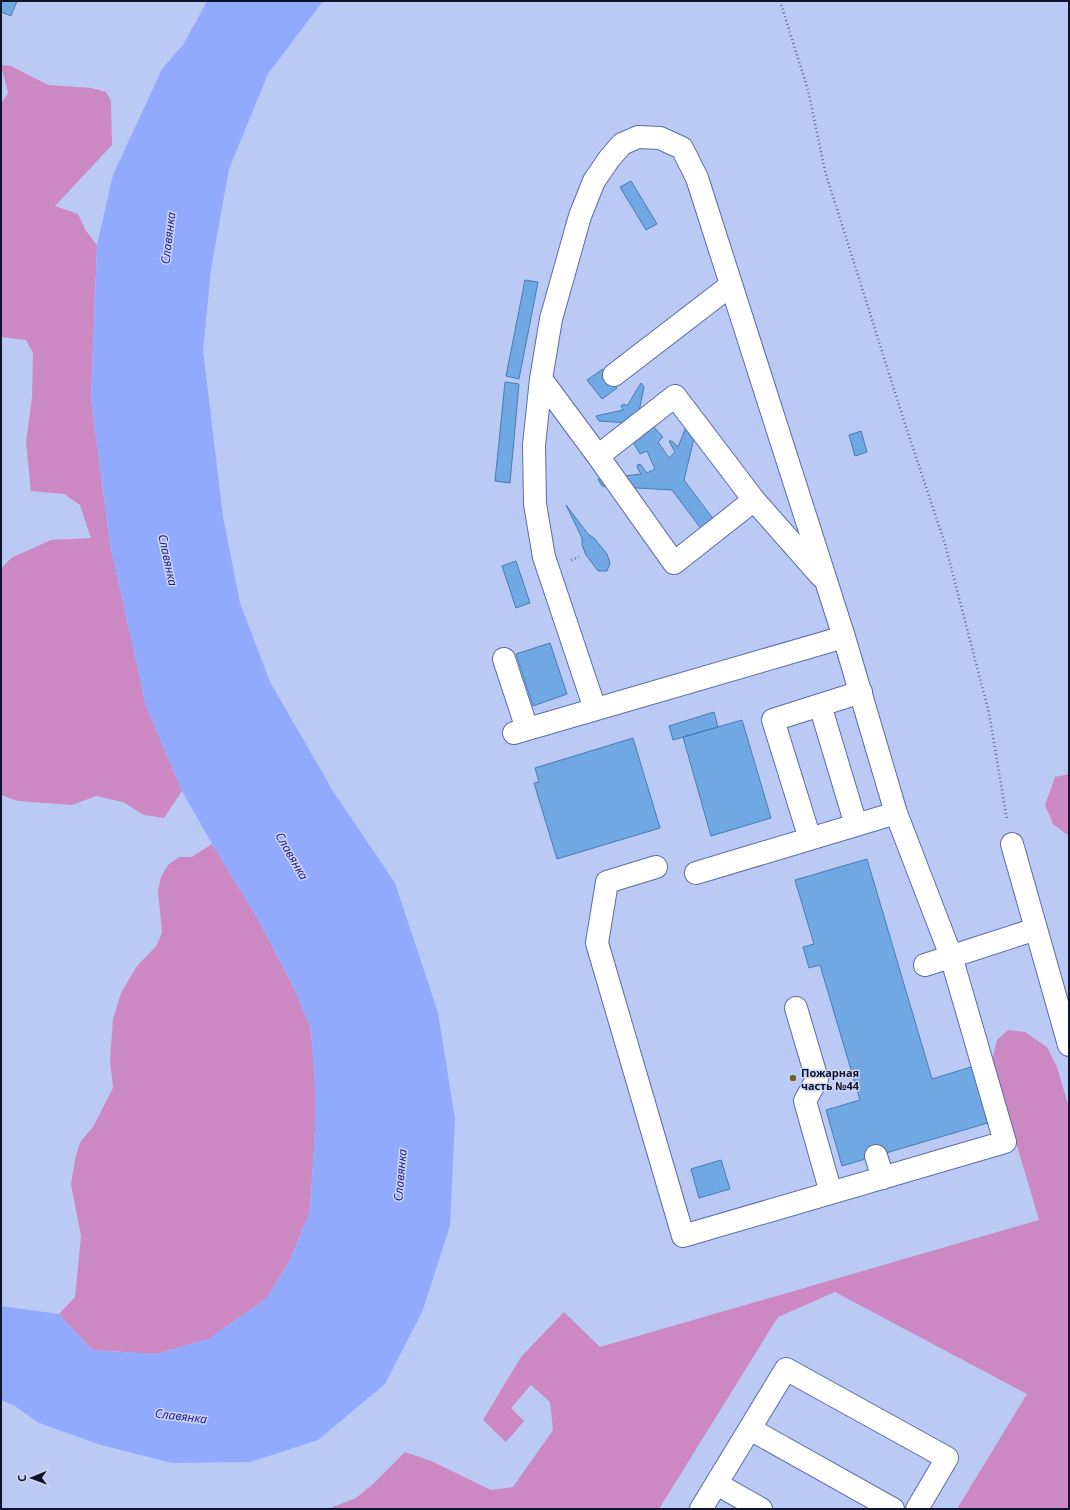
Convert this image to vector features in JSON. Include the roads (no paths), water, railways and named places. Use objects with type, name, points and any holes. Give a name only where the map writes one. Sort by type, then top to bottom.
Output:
[{"type":"street","points":[[595,709],[544,556],[535,504],[534,445],[541,379],[551,319],[580,216],[594,181],[609,159],[622,144],[638,137],[660,138],[682,148],[697,178],[844,637],[896,812],[951,956],[1006,1142],[683,1236],[598,943],[607,882],[656,867]]},
{"type":"street","points":[[614,375],[731,285]]},
{"type":"street","points":[[541,379],[674,563],[754,500]]},
{"type":"street","points":[[598,456],[675,396],[754,500],[826,582]]},
{"type":"street","points":[[504,659],[521,731],[844,637]]},
{"type":"street","points":[[810,838],[773,720],[861,692]]},
{"type":"street","points":[[820,705],[856,825]]},
{"type":"street","points":[[696,873],[896,812]]},
{"type":"street","points":[[1012,844],[1069,1045]]},
{"type":"street","points":[[925,964],[1036,929]]},
{"type":"street","points":[[796,1008],[817,1079],[805,1102],[831,1193]]},
{"type":"street","points":[[876,1156],[883,1178]]},
{"type":"street","points":[[701,1509],[786,1369],[947,1458],[917,1509]]},
{"type":"street","points":[[750,1429],[893,1509]]},
{"type":"street","points":[[717,1484],[761,1509]]},
{"type":"water","name":"Славянка","points":[[207,1],[323,1],[268,74],[229,169],[211,269],[203,350],[223,517],[240,603],[270,682],[333,791],[395,883],[438,1013],[455,1119],[450,1226],[422,1312],[385,1384],[318,1440],[250,1462],[172,1463],[101,1445],[39,1423],[15,1406],[1,1400],[1,1306],[59,1314],[92,1350],[156,1354],[209,1339],[267,1298],[290,1260],[310,1211],[315,1131],[315,1084],[311,1029],[292,984],[255,914],[212,844],[182,791],[146,706],[110,544],[91,399],[97,245],[113,175],[162,69],[183,45]]},
{"type":"place","name":"Пожарная часть №44","points":[[793,1078]]}]
